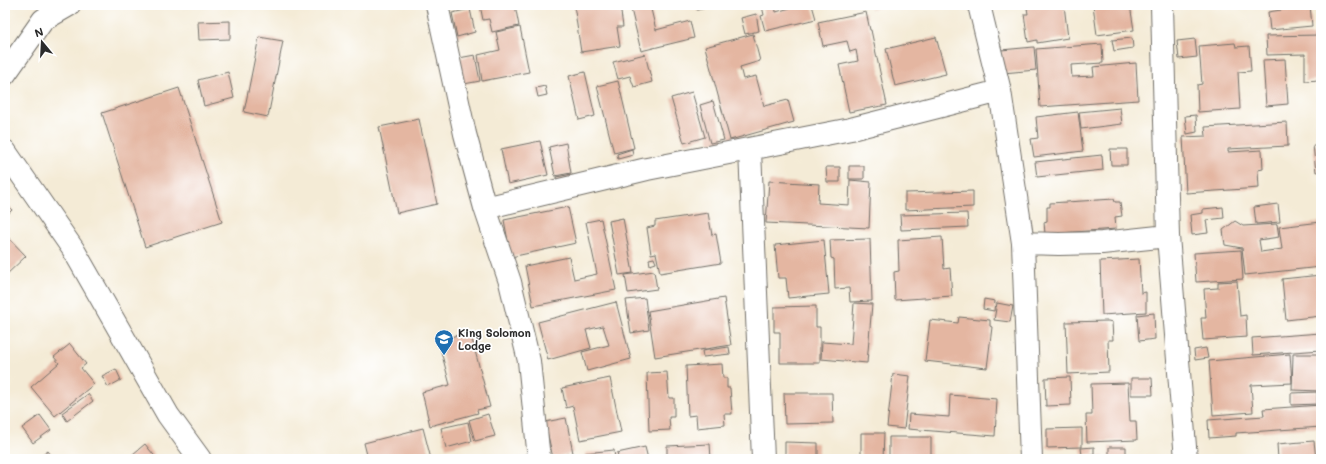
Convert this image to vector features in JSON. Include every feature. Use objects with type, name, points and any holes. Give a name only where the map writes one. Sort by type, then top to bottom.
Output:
[{"type":"street","points":[[5,74],[43,20],[70,5]]},
{"type":"street","points":[[436,5],[465,134],[485,208],[510,282],[529,361],[539,459]]},
{"type":"street","points":[[979,5],[1000,91],[1023,243],[1031,459]]},
{"type":"street","points":[[1162,5],[1168,236],[1186,459]]},
{"type":"street","points":[[485,208],[647,168],[750,150],[851,129],[1000,91]]},
{"type":"street","points":[[750,150],[763,459]]},
{"type":"street","points":[[5,151],[73,250],[168,415],[200,459]]},
{"type":"street","points":[[1023,243],[1102,243],[1168,236]]},
{"type":"building","points":[[480,5],[515,5],[519,26],[492,32],[489,19],[483,20]]},
{"type":"building","points":[[574,5],[620,5],[623,27],[617,27],[620,46],[581,52]]},
{"type":"building","points":[[650,5],[656,30],[690,21],[694,38],[641,51],[631,9]]},
{"type":"building","points":[[696,5],[716,5],[716,6],[697,10]]},
{"type":"building","points":[[775,5],[776,12],[790,8],[789,5],[812,5],[816,19],[765,31],[761,16],[764,15],[762,6]]},
{"type":"building","points":[[870,5],[889,5],[889,6],[871,9]]},
{"type":"building","points":[[1032,5],[1064,5],[1068,38],[1037,43],[1037,40],[1028,42],[1024,14],[1028,14],[1027,8],[1033,7]]},
{"type":"building","points":[[1093,5],[1130,5],[1134,30],[1097,35]]},
{"type":"building","points":[[1281,5],[1310,5],[1312,26],[1270,30],[1268,12],[1281,10]]},
{"type":"building","points":[[470,9],[475,32],[457,37],[452,13]]},
{"type":"building","points":[[866,12],[887,105],[849,112],[839,65],[858,61],[856,50],[850,52],[847,41],[823,46],[818,22]]},
{"type":"building","points":[[756,14],[759,31],[745,34],[741,18]]},
{"type":"building","points":[[230,21],[230,39],[199,40],[198,22]]},
{"type":"building","points":[[520,27],[529,72],[482,81],[478,55],[500,50],[496,32]]},
{"type":"building","points":[[753,34],[760,61],[740,67],[743,79],[756,76],[764,106],[788,100],[794,122],[730,140],[705,47]]},
{"type":"building","points":[[1320,35],[1320,80],[1305,81],[1305,54],[1267,55],[1266,36]]},
{"type":"building","points":[[259,37],[283,41],[268,117],[244,112]]},
{"type":"building","points":[[936,37],[946,74],[895,86],[886,49]]},
{"type":"building","points":[[1132,38],[1133,48],[1114,51],[1112,40]]},
{"type":"building","points":[[1195,39],[1197,57],[1179,59],[1177,41]]},
{"type":"building","points":[[1235,43],[1236,47],[1249,46],[1251,71],[1238,72],[1240,109],[1198,112],[1197,85],[1202,84],[1199,46]]},
{"type":"building","points":[[1102,44],[1103,63],[1071,65],[1072,77],[1094,76],[1093,67],[1136,63],[1138,100],[1040,107],[1036,49]]},
{"type":"building","points":[[1034,47],[1036,70],[1003,73],[1001,50]]},
{"type":"building","points":[[645,54],[652,82],[634,87],[630,76],[618,79],[613,62]]},
{"type":"building","points":[[475,55],[480,81],[464,84],[459,58]]},
{"type":"building","points":[[1285,59],[1288,104],[1266,106],[1263,60]]},
{"type":"building","points":[[228,72],[234,98],[204,106],[198,80]]},
{"type":"building","points":[[585,72],[595,116],[579,120],[569,76]]},
{"type":"building","points":[[618,81],[634,148],[614,153],[597,86]]},
{"type":"building","points":[[545,86],[547,95],[538,97],[536,88]]},
{"type":"building","points":[[179,88],[222,222],[145,247],[102,113]]},
{"type":"building","points":[[692,92],[705,137],[684,143],[671,98]]},
{"type":"building","points":[[713,101],[724,140],[710,143],[700,105]]},
{"type":"building","points":[[1120,108],[1122,124],[1081,129],[1079,112]]},
{"type":"building","points":[[1078,112],[1083,151],[1034,157],[1031,139],[1038,138],[1036,117]]},
{"type":"building","points":[[1196,115],[1197,132],[1187,134],[1185,116]]},
{"type":"building","points":[[419,119],[437,204],[397,213],[379,127]]},
{"type":"building","points":[[1287,122],[1288,146],[1228,149],[1228,152],[1262,150],[1263,169],[1258,170],[1259,188],[1186,193],[1183,137],[1206,136],[1205,127]]},
{"type":"building","points":[[540,141],[548,175],[508,184],[501,149]]},
{"type":"building","points":[[566,143],[571,173],[555,176],[549,147]]},
{"type":"building","points":[[1313,145],[1321,145],[1321,171],[1316,172]]},
{"type":"building","points":[[632,149],[633,155],[618,159],[617,154]]},
{"type":"building","points":[[1110,149],[1127,149],[1127,165],[1111,165]]},
{"type":"building","points":[[1102,155],[1103,170],[1037,177],[1035,162]]},
{"type":"building","points":[[849,166],[864,166],[864,179],[849,179]]},
{"type":"building","points":[[826,167],[840,167],[840,182],[827,182]]},
{"type":"building","points":[[572,174],[573,180],[557,183],[556,177]]},
{"type":"building","points":[[850,180],[871,182],[869,228],[766,223],[769,181],[819,184],[818,203],[849,205]]},
{"type":"building","points":[[973,191],[973,207],[905,210],[905,193]]},
{"type":"building","points":[[1114,199],[1115,202],[1120,202],[1122,216],[1115,217],[1116,229],[1045,234],[1044,222],[1047,221],[1047,207],[1050,207],[1050,203]]},
{"type":"building","points":[[5,202],[12,210],[5,217]]},
{"type":"building","points":[[1278,204],[1280,222],[1256,224],[1254,207]]},
{"type":"building","points":[[568,207],[576,243],[511,257],[504,220]]},
{"type":"building","points":[[1223,207],[1224,218],[1206,220],[1208,233],[1192,235],[1190,215],[1203,213],[1203,209]]},
{"type":"building","points":[[708,213],[712,235],[716,234],[721,263],[660,273],[656,253],[651,254],[647,228],[655,226],[655,221]]},
{"type":"building","points":[[967,213],[968,227],[901,230],[900,215]]},
{"type":"building","points":[[623,218],[633,273],[619,275],[609,221]]},
{"type":"building","points":[[601,219],[616,290],[533,306],[525,266],[569,257],[574,279],[597,274],[586,222]]},
{"type":"building","points":[[1235,221],[1243,226],[1277,224],[1279,237],[1259,240],[1261,252],[1282,249],[1279,227],[1321,222],[1321,267],[1245,275],[1242,248],[1225,245],[1223,230]]},
{"type":"building","points":[[5,234],[26,256],[5,276]]},
{"type":"building","points":[[942,237],[944,269],[950,268],[952,296],[895,300],[894,272],[899,271],[898,240]]},
{"type":"building","points":[[870,239],[872,301],[850,302],[849,288],[835,289],[834,259],[831,258],[830,240]]},
{"type":"building","points":[[824,240],[829,294],[788,298],[786,278],[778,278],[775,245]]},
{"type":"building","points":[[1241,250],[1243,279],[1196,282],[1194,253]]},
{"type":"building","points":[[654,258],[656,263],[650,265],[649,259]]},
{"type":"building","points":[[1139,259],[1141,293],[1146,292],[1146,312],[1102,315],[1100,261]]},
{"type":"building","points":[[654,271],[657,289],[628,293],[625,275]]},
{"type":"building","points":[[1321,275],[1321,316],[1286,320],[1282,279]]},
{"type":"building","points":[[1237,281],[1240,316],[1246,315],[1247,337],[1203,340],[1201,318],[1206,318],[1204,289],[1218,288],[1218,282]]},
{"type":"building","points":[[645,298],[649,330],[631,333],[626,300]]},
{"type":"building","points":[[724,298],[731,345],[655,357],[648,311]]},
{"type":"building","points":[[984,299],[995,301],[994,311],[983,309]]},
{"type":"building","points":[[616,302],[631,359],[587,371],[582,352],[609,345],[603,326],[586,330],[591,348],[548,360],[538,322]]},
{"type":"building","points":[[854,303],[872,304],[867,363],[821,359],[822,342],[851,344]]},
{"type":"building","points":[[997,303],[1013,306],[1010,322],[994,320]]},
{"type":"building","points":[[816,306],[816,327],[820,327],[820,363],[780,363],[780,332],[774,332],[774,307]]},
{"type":"building","points":[[1154,313],[1155,339],[1139,341],[1137,315]]},
{"type":"building","points":[[959,317],[990,320],[990,326],[992,327],[987,368],[925,361],[930,320],[958,323]]},
{"type":"building","points":[[1066,322],[1112,322],[1113,340],[1108,340],[1109,372],[1068,374]]},
{"type":"building","points":[[470,332],[490,407],[477,410],[478,413],[430,426],[422,392],[450,385],[438,340]]},
{"type":"building","points":[[1321,333],[1321,350],[1253,355],[1252,338]]},
{"type":"building","points":[[70,344],[86,364],[81,368],[94,384],[55,416],[31,387],[59,363],[54,357]]},
{"type":"building","points":[[729,347],[730,354],[703,357],[702,351]]},
{"type":"building","points":[[1206,348],[1208,358],[1195,360],[1194,350]]},
{"type":"building","points":[[1290,354],[1292,383],[1251,385],[1253,412],[1213,415],[1209,361]]},
{"type":"building","points":[[1293,354],[1321,354],[1321,391],[1292,390]]},
{"type":"building","points":[[722,364],[723,378],[727,378],[727,388],[730,388],[732,414],[724,414],[725,425],[697,428],[696,415],[688,416],[686,366]]},
{"type":"building","points":[[116,369],[121,380],[108,387],[102,376]]},
{"type":"building","points":[[667,372],[669,398],[674,398],[674,417],[669,417],[670,430],[649,431],[647,373]]},
{"type":"building","points":[[893,374],[910,376],[904,429],[887,427]]},
{"type":"building","points":[[1070,377],[1071,405],[1046,406],[1045,378]]},
{"type":"building","points":[[610,378],[621,432],[580,440],[573,406],[566,408],[562,388]]},
{"type":"building","points":[[1131,378],[1152,378],[1153,395],[1131,395]]},
{"type":"building","points":[[1128,383],[1130,421],[1136,421],[1137,440],[1087,442],[1086,415],[1092,415],[1091,384]]},
{"type":"building","points":[[1317,392],[1317,404],[1291,405],[1291,393]]},
{"type":"building","points":[[784,393],[832,393],[833,423],[785,424]]},
{"type":"building","points":[[88,394],[93,401],[67,421],[62,413]]},
{"type":"building","points":[[950,395],[997,399],[995,436],[908,429],[909,414],[949,417]]},
{"type":"building","points":[[1321,405],[1321,427],[1236,433],[1236,436],[1209,438],[1208,420],[1264,416],[1263,409]]},
{"type":"building","points":[[488,414],[495,436],[475,441],[469,420]]},
{"type":"building","points":[[40,415],[51,430],[33,443],[22,428]]},
{"type":"building","points":[[566,418],[573,453],[553,458],[545,422]]},
{"type":"building","points":[[468,422],[472,441],[446,448],[441,428]]},
{"type":"building","points":[[423,428],[431,459],[368,459],[364,443]]},
{"type":"building","points":[[1082,428],[1082,447],[1047,448],[1047,429]]},
{"type":"building","points":[[861,433],[884,433],[883,459],[861,459]]},
{"type":"building","points":[[889,437],[931,437],[931,459],[889,459]]},
{"type":"building","points":[[1314,441],[1316,459],[1278,459],[1277,444]]},
{"type":"building","points":[[785,442],[818,443],[818,459],[785,459]]},
{"type":"building","points":[[145,444],[157,459],[127,459]]},
{"type":"building","points":[[710,444],[711,459],[667,459],[667,446]]},
{"type":"building","points":[[645,447],[648,459],[619,459],[617,453]]},
{"type":"building","points":[[1094,447],[1094,454],[1082,455],[1081,448]]},
{"type":"building","points":[[1109,447],[1126,447],[1126,459],[1109,459]]},
{"type":"building","points":[[614,450],[615,459],[586,459],[585,453]]},
{"type":"building","points":[[48,451],[54,459],[37,459]]},
{"type":"building","points":[[1104,456],[1104,459],[1073,459],[1073,458]]},
{"type":"place","name":"King Solomon Lodge","points":[[444,356]]}]
